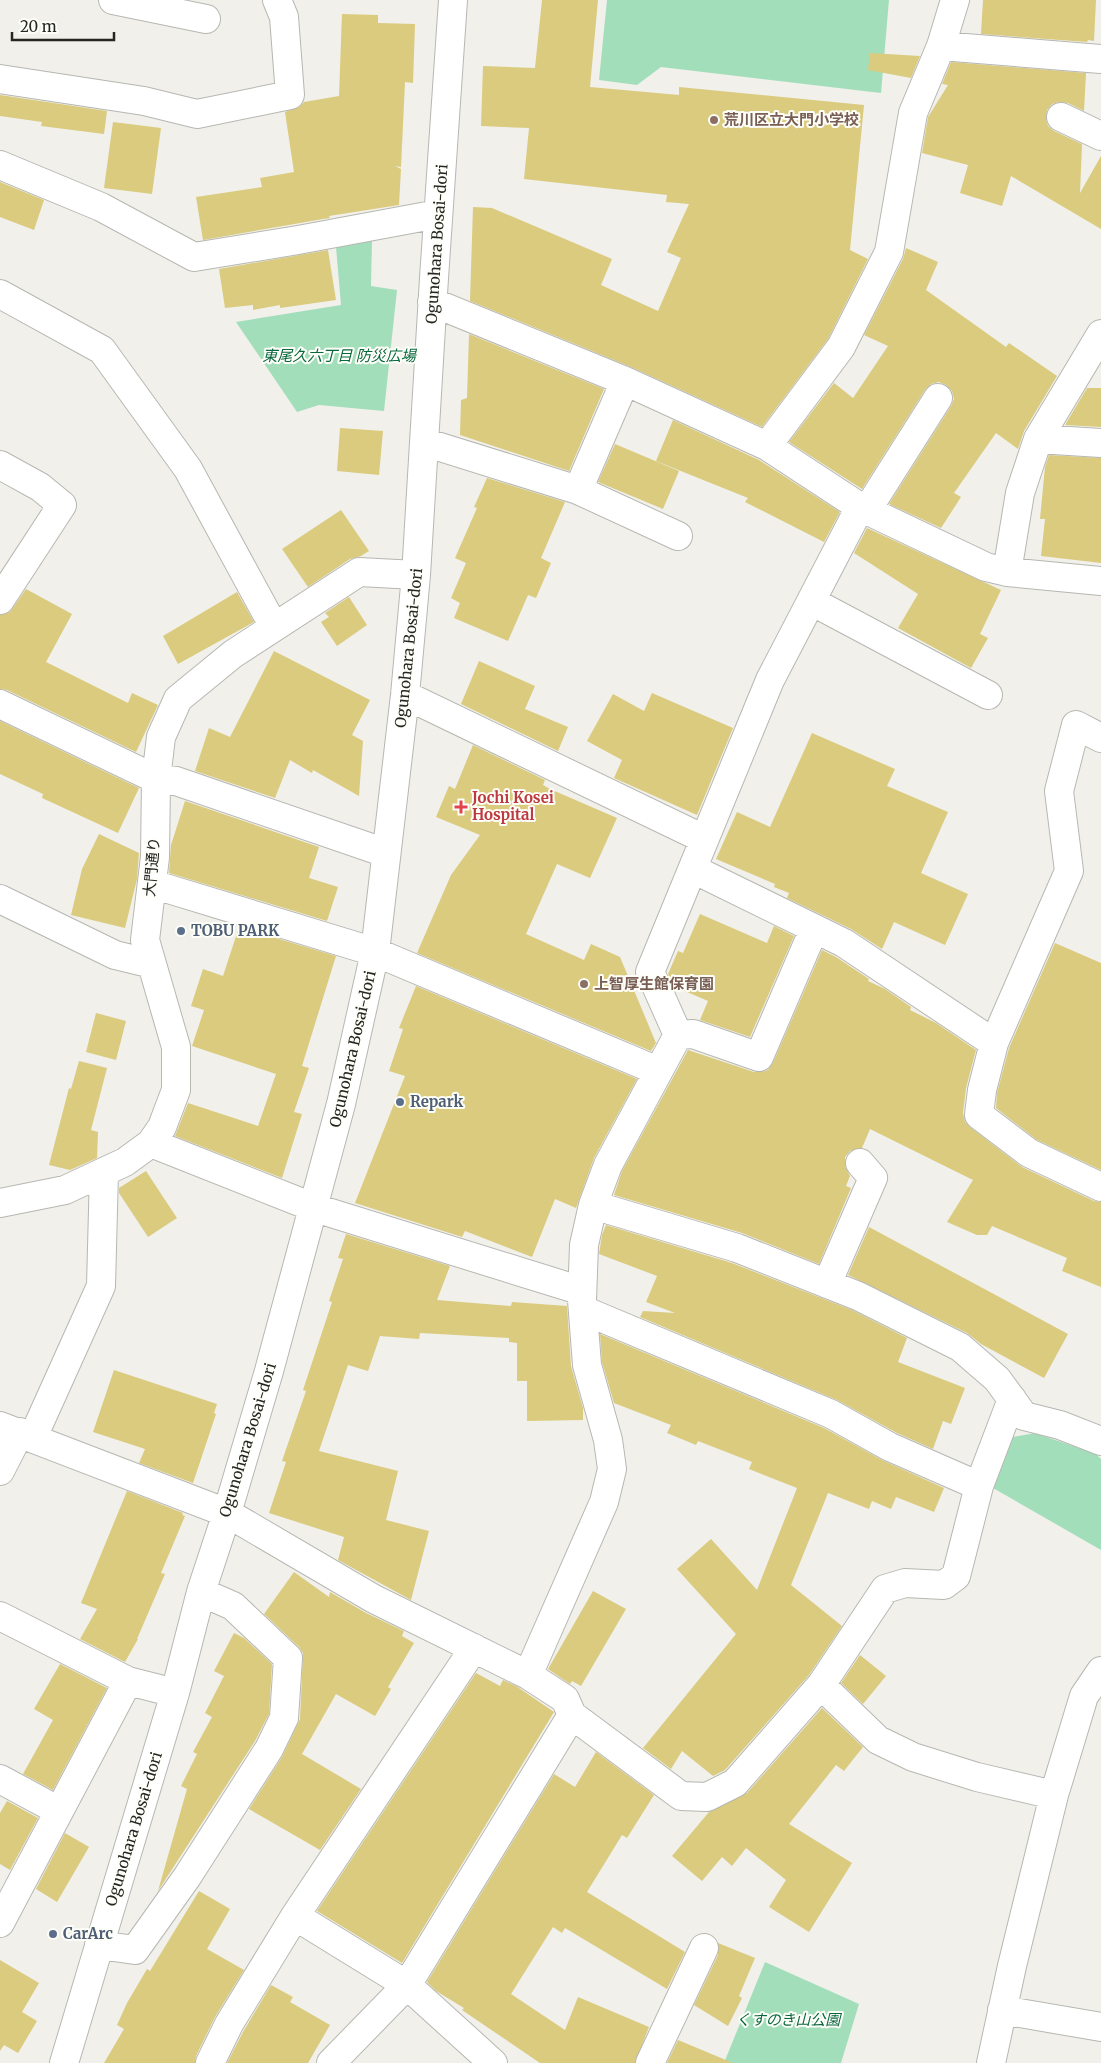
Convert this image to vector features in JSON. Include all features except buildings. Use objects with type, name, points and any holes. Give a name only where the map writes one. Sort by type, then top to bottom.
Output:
[{"type":"street","points":[[113,0],[206,19]]},
{"type":"street","points":[[0,79],[144,101],[197,114],[290,95],[284,17],[277,0]]},
{"type":"street","name":"Ogunohara Bosai-dori","points":[[64,2063],[175,1693],[201,1592],[227,1512],[315,1208],[341,1104],[375,952],[405,695],[416,575],[432,302],[453,0]]},
{"type":"street","points":[[767,446],[841,346],[889,252],[913,113],[941,46],[955,0]]},
{"type":"street","points":[[941,46],[1101,59]]},
{"type":"street","points":[[1061,117],[1101,136]]},
{"type":"street","points":[[0,165],[101,207],[194,257],[438,214]]},
{"type":"street","points":[[0,294],[102,350],[188,469],[274,626]]},
{"type":"street","points":[[432,302],[625,381],[767,446],[863,508],[986,567],[1007,572],[1101,581]]},
{"type":"street","points":[[1007,572],[1020,494],[1038,439],[1101,334]]},
{"type":"street","points":[[578,490],[625,381]]},
{"type":"street","points":[[678,1036],[650,972],[704,839],[770,680],[811,601],[863,508],[938,398]]},
{"type":"street","points":[[1038,439],[1101,443]]},
{"type":"street","points":[[424,442],[578,490],[678,536]]},
{"type":"street","points":[[0,465],[40,487],[62,505],[0,600]]},
{"type":"street","name":"大門通り","points":[[0,1203],[65,1190],[125,1162],[151,1143],[162,1126],[176,1090],[176,1047],[146,940],[155,857],[156,779],[161,736],[178,699],[233,654],[359,572],[416,575]]},
{"type":"street","points":[[811,601],[988,695]]},
{"type":"street","points":[[405,695],[704,839]]},
{"type":"street","points":[[0,704],[156,779],[176,781],[386,853]]},
{"type":"street","points":[[1101,738],[1076,725],[1059,791],[1069,871],[994,1043],[982,1090],[979,1115],[1029,1153],[1101,1188]]},
{"type":"street","points":[[693,869],[844,944],[994,1043]]},
{"type":"street","points":[[152,884],[375,952],[658,1071]]},
{"type":"street","points":[[0,899],[115,955],[152,964]]},
{"type":"street","points":[[678,1036],[693,1034],[759,1057],[814,929]]},
{"type":"street","points":[[528,1675],[604,1502],[612,1469],[608,1440],[587,1365],[583,1300],[584,1245],[593,1204],[608,1165],[678,1036]]},
{"type":"street","points":[[151,1143],[315,1208],[583,1300],[831,1414],[890,1447],[979,1486]]},
{"type":"street","points":[[827,1284],[872,1178],[860,1163]]},
{"type":"street","points":[[0,1471],[18,1432],[100,1286],[104,1172]]},
{"type":"street","points":[[593,1204],[737,1248],[858,1296],[960,1347],[997,1379],[1024,1416],[1060,1425],[1101,1440]]},
{"type":"street","points":[[18,1432],[227,1512],[374,1599],[528,1675],[565,1699],[572,1715],[681,1796],[706,1796],[736,1783],[821,1685],[885,1589],[905,1583],[944,1585],[956,1576],[979,1486],[1012,1399]]},
{"type":"street","points":[[99,1945],[135,1950],[187,1877],[269,1749],[284,1718],[288,1658],[232,1606],[201,1592]]},
{"type":"street","points":[[0,1616],[128,1681],[175,1693]]},
{"type":"street","points":[[210,2063],[229,2024],[295,1916],[474,1648]]},
{"type":"street","points":[[991,2063],[1054,1795],[1084,1696],[1101,1671]]},
{"type":"street","points":[[0,1923],[128,1681]]},
{"type":"street","points":[[821,1685],[878,1740],[887,1745],[913,1757],[977,1777],[1054,1795]]},
{"type":"street","points":[[331,2063],[407,1985],[572,1715]]},
{"type":"street","points":[[0,1779],[59,1811]]},
{"type":"street","points":[[295,1916],[407,1985],[493,2063]]},
{"type":"street","points":[[650,2063],[704,1948]]},
{"type":"street","points":[[1002,2010],[1101,2027]]},
{"type":"green space","points":[[607,0],[889,0],[881,93],[661,67],[637,85],[599,80]]},
{"type":"green space","name":"東尾久六丁目 防災広場","points":[[372,240],[371,286],[397,290],[384,411],[319,405],[297,412],[236,322],[341,305],[336,247]]},
{"type":"green space","points":[[1035,1433],[1096,1454],[1101,1459],[1101,1550],[993,1488],[1013,1437]]},
{"type":"green space","name":"くすのき山公園","points":[[765,1962],[859,2004],[841,2063],[724,2063]]},
{"type":"place","name":"荒川区立大門小学校","points":[[714,120]]},
{"type":"place","name":"Jochi Kosei Hospital","points":[[461,807]]},
{"type":"place","name":"TOBU PARK","points":[[181,931]]},
{"type":"place","name":"上智厚生館保育園","points":[[584,984]]},
{"type":"place","name":"Repark","points":[[400,1102]]},
{"type":"place","name":"CarArc","points":[[53,1934]]}]
